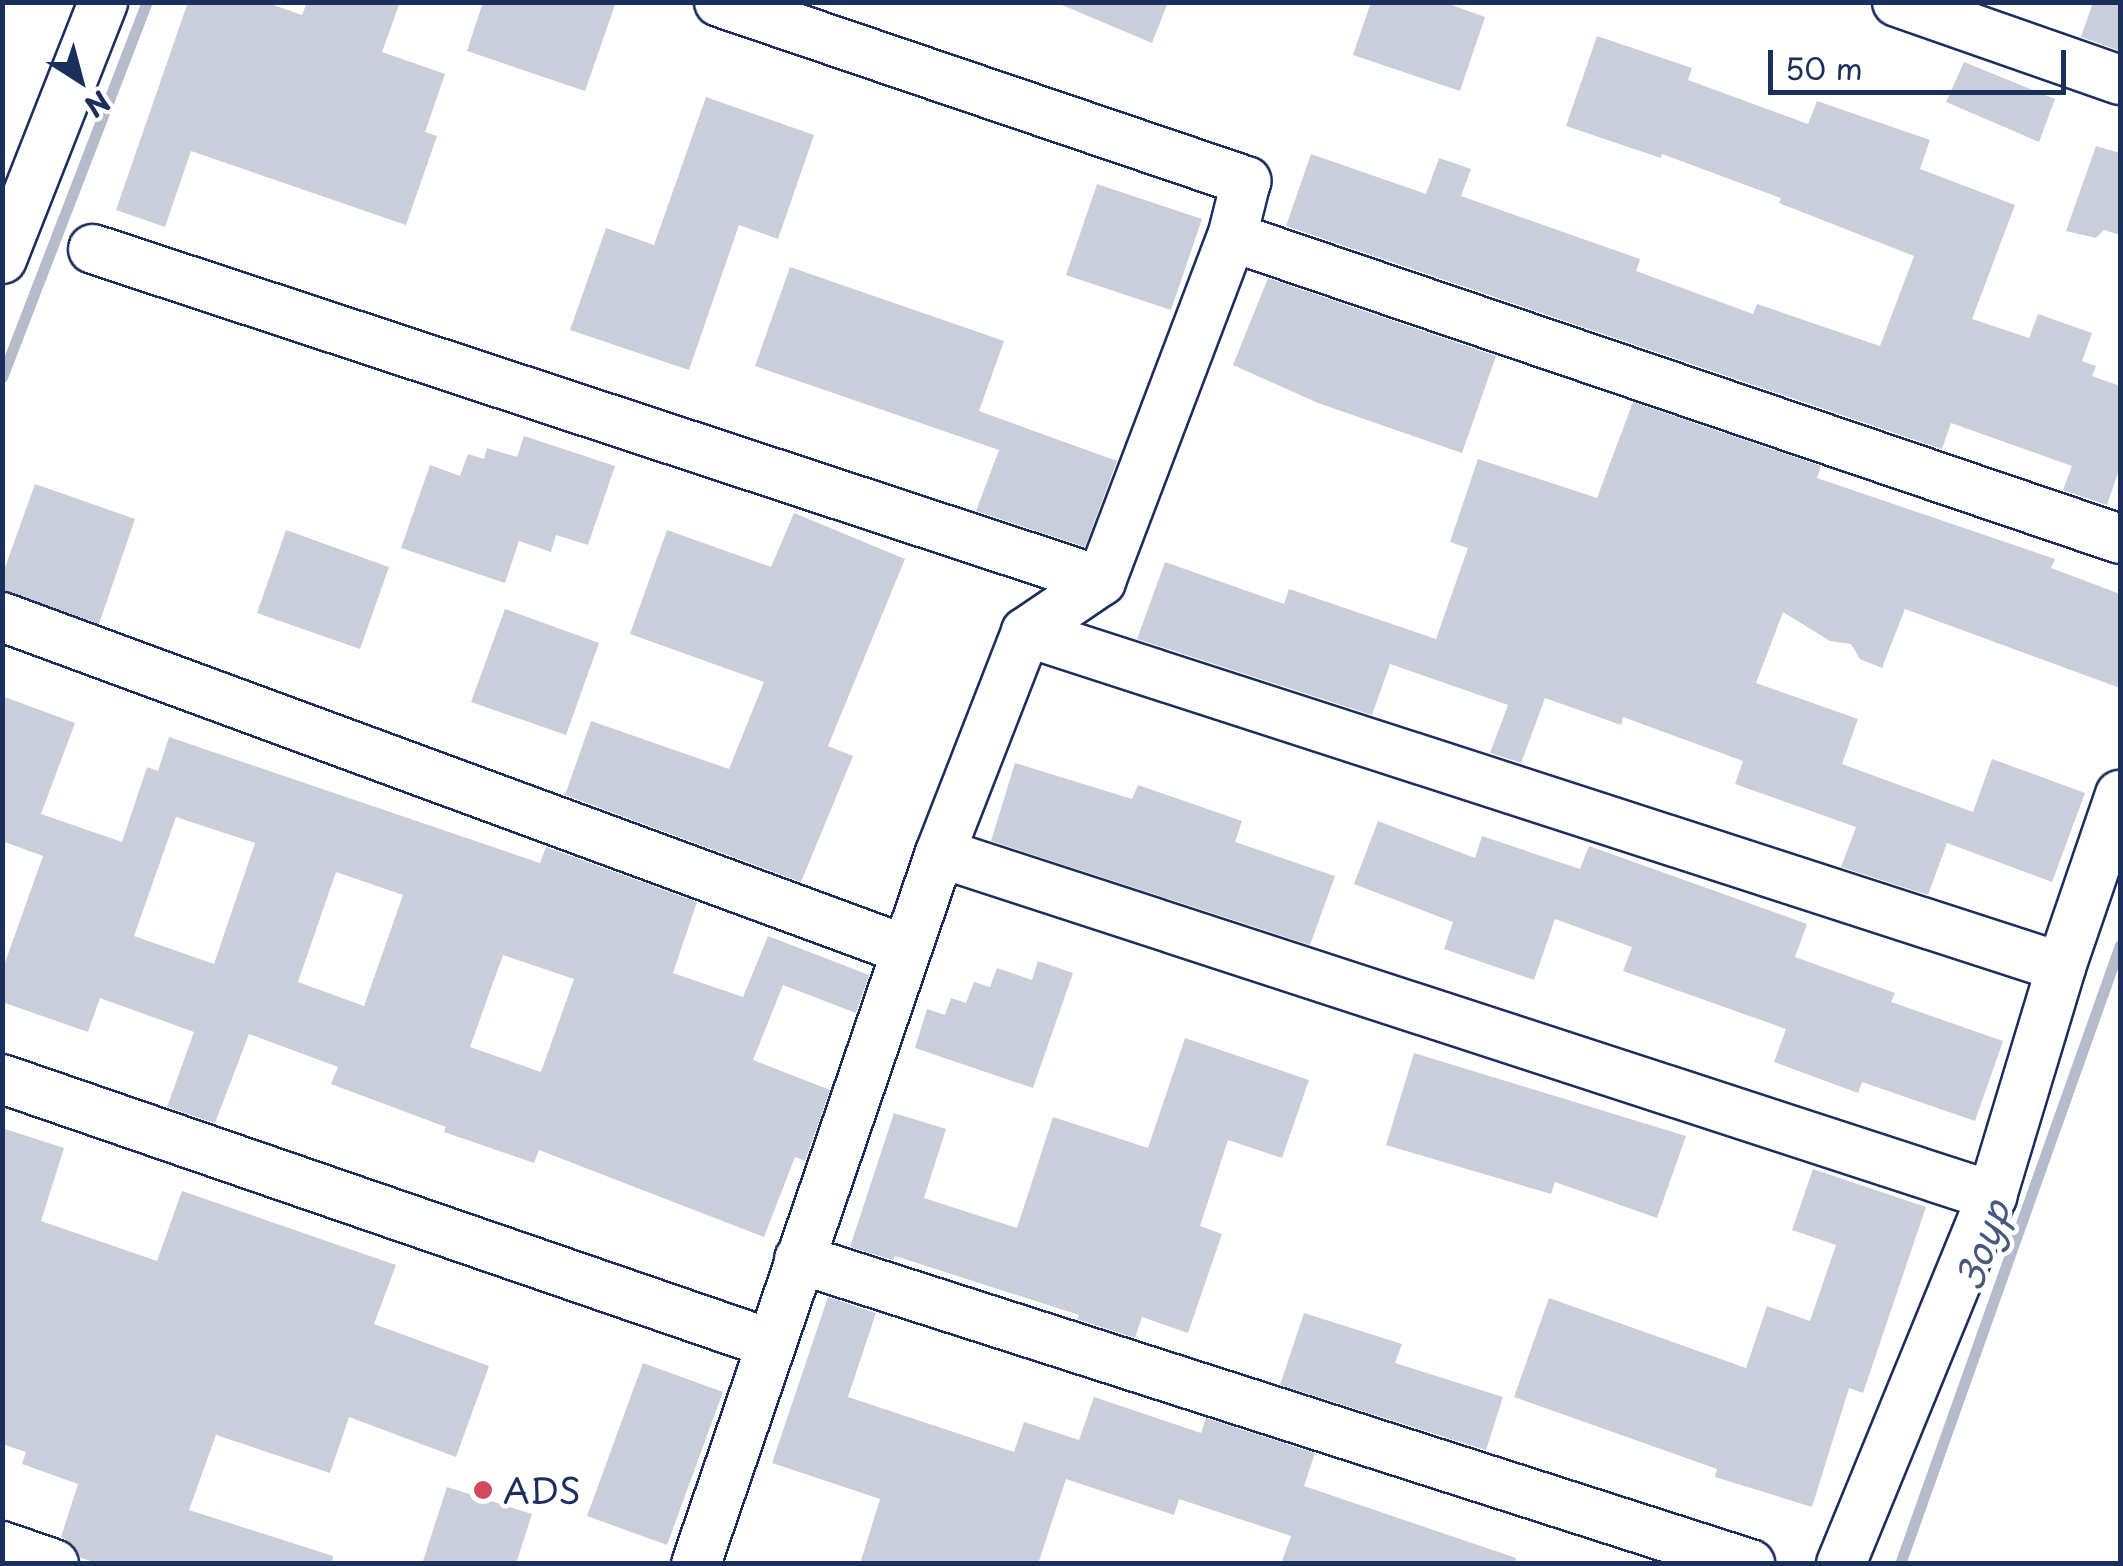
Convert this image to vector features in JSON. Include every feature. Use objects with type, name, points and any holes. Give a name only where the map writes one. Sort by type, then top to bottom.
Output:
[{"type":"street","points":[[2,258],[103,2]]},
{"type":"street","points":[[696,1564],[940,853],[1026,632],[1102,580],[1232,237],[1246,181],[719,2]]},
{"type":"street","points":[[1897,2],[2120,80]]},
{"type":"street","points":[[1232,237],[2120,539]]},
{"type":"street","points":[[93,249],[1102,580]]},
{"type":"street","points":[[2,617],[906,950]]},
{"type":"street","points":[[1026,632],[2061,967]]},
{"type":"street","points":[[1841,1564],[1992,1196],[2061,967],[2120,795]]},
{"type":"street","points":[[940,853],[1992,1196]]},
{"type":"street","points":[[2,1079],[771,1344]]},
{"type":"street","points":[[799,1259],[1750,1564]]},
{"type":"street","points":[[2,1546],[54,1564]]},
{"type":"building","points":[[188,2],[265,2],[302,15],[307,2],[400,2],[382,52],[445,74],[425,132],[437,136],[406,225],[191,151],[165,227],[116,210]]},
{"type":"building","points":[[483,2],[616,2],[585,91],[467,51]]},
{"type":"building","points":[[1055,2],[1168,2],[1152,43]]},
{"type":"building","points":[[1371,2],[1443,2],[1485,17],[1460,91],[1353,55]]},
{"type":"building","points":[[2093,2],[2120,2],[2120,51],[2081,37]]},
{"type":"building","points":[[1597,36],[1692,68],[1688,80],[1808,124],[1817,101],[1930,140],[1920,169],[2015,205],[1972,319],[2029,338],[2038,314],[2092,333],[2082,361],[2096,366],[2092,376],[2120,386],[2120,467],[2107,505],[2063,490],[2072,466],[1951,423],[1942,449],[1286,226],[1311,154],[1426,194],[1439,158],[1471,169],[1461,196],[1640,259],[1636,271],[1753,314],[1757,304],[1880,346],[1914,256],[1779,203],[1781,198],[1662,154],[1661,158],[1566,126]]},
{"type":"building","points":[[1964,62],[2055,99],[2039,142],[1946,102]]},
{"type":"building","points":[[706,97],[814,135],[778,239],[739,225],[689,370],[570,330],[606,228],[654,245]]},
{"type":"building","points":[[2096,146],[2120,153],[2120,235],[2104,230],[2096,238],[2066,231]]},
{"type":"building","points":[[1097,184],[1202,219],[1171,310],[1066,275]]},
{"type":"building","points":[[790,267],[1004,341],[979,411],[1117,461],[1085,547],[976,511],[999,450],[755,366]]},
{"type":"building","points":[[1268,278],[1496,356],[1462,453],[1318,403],[1233,365]]},
{"type":"building","points":[[1633,402],[1821,466],[1817,478],[2055,559],[2051,568],[2120,594],[2120,688],[1905,609],[1882,668],[1860,659],[1851,644],[1830,641],[1783,612],[1756,683],[1858,719],[1842,764],[1973,812],[1992,759],[2085,793],[2052,882],[1947,843],[1928,895],[1841,867],[1856,827],[1735,784],[1743,761],[1623,717],[1621,725],[1545,698],[1521,763],[1490,753],[1508,705],[1390,664],[1372,715],[1137,639],[1165,562],[1284,604],[1289,589],[1436,639],[1468,548],[1450,542],[1478,459],[1597,498]]},
{"type":"building","points":[[524,436],[615,466],[588,545],[556,535],[551,552],[519,541],[505,583],[401,548],[430,465],[460,476],[468,454],[484,459],[487,448],[517,457]]},
{"type":"building","points":[[35,484],[135,519],[99,624],[2,590],[2,576]]},
{"type":"building","points":[[794,513],[905,559],[828,746],[853,756],[801,882],[565,795],[591,721],[729,769],[764,682],[630,634],[667,530],[771,567]]},
{"type":"building","points":[[286,530],[389,567],[360,649],[257,613]]},
{"type":"building","points":[[505,609],[599,643],[566,735],[471,702]]},
{"type":"building","points":[[2,696],[75,723],[41,814],[122,842],[147,767],[158,771],[169,737],[540,863],[546,847],[697,902],[673,973],[743,997],[768,936],[869,975],[856,1013],[783,985],[753,1060],[830,1090],[805,1161],[795,1157],[764,1237],[539,1150],[534,1163],[444,1132],[446,1127],[331,1084],[338,1067],[249,1034],[215,1123],[167,1107],[194,1032],[100,998],[88,1032],[2,1002],[2,971],[43,856],[2,841]],"holes":[[[176,817],[255,843],[214,964],[134,936]],[[336,872],[403,895],[364,1006],[298,982]],[[503,955],[574,979],[541,1072],[470,1047]]]},
{"type":"building","points":[[1015,763],[1132,799],[1138,785],[1242,821],[1235,842],[1335,876],[1310,945],[991,841]]},
{"type":"building","points":[[1378,821],[1475,858],[1482,836],[1580,869],[1589,846],[1807,924],[1795,957],[1895,993],[1891,1002],[2003,1041],[1975,1121],[1862,1082],[1858,1093],[1774,1062],[1786,1029],[1623,971],[1632,947],[1555,919],[1534,980],[1444,949],[1453,922],[1354,884]]},
{"type":"building","points":[[1038,961],[1073,973],[1033,1088],[915,1048],[927,1009],[945,1015],[951,998],[966,1003],[974,982],[990,987],[997,968],[1032,980]]},
{"type":"building","points":[[1185,1038],[1309,1080],[1282,1158],[1228,1140],[1200,1226],[1222,1234],[1188,1333],[1142,1317],[1135,1338],[1077,1319],[1079,1315],[895,1256],[893,1260],[850,1247],[894,1113],[946,1129],[924,1198],[1017,1228],[1053,1117],[1148,1148]]},
{"type":"building","points":[[1414,1053],[1686,1136],[1657,1218],[1555,1182],[1551,1194],[1386,1145]]},
{"type":"building","points":[[2,1128],[64,1148],[41,1221],[157,1261],[182,1191],[396,1265],[374,1324],[489,1366],[456,1457],[349,1417],[330,1473],[216,1435],[189,1510],[333,1556],[332,1564],[100,1564],[81,1558],[74,1545],[61,1537],[78,1484],[22,1464],[26,1452],[2,1444]]},
{"type":"building","points":[[1813,1169],[1926,1207],[1863,1393],[1849,1388],[1812,1507],[1715,1477],[1717,1469],[1514,1397],[1549,1298],[1746,1368],[1767,1306],[1810,1321],[1836,1245],[1792,1230]]},
{"type":"building","points":[[828,1297],[876,1313],[848,1397],[1014,1452],[1024,1422],[1079,1440],[1094,1397],[1201,1433],[1206,1418],[1315,1453],[1304,1486],[1516,1558],[1515,1564],[1281,1564],[1291,1536],[1179,1499],[1174,1515],[1066,1479],[1038,1564],[860,1564],[880,1499],[772,1463]]},
{"type":"building","points":[[1304,1313],[1402,1344],[1395,1363],[1503,1397],[1486,1450],[1280,1385]]},
{"type":"building","points":[[643,1363],[723,1392],[667,1545],[587,1516]]},
{"type":"building","points":[[447,1487],[532,1514],[516,1564],[422,1564]]},
{"type":"waterway","points":[[2,377],[147,2]]},
{"type":"waterway","name":"Зоур","points":[[1900,1564],[2120,945]]},
{"type":"place","name":"ADS","points":[[483,1490]]}]
